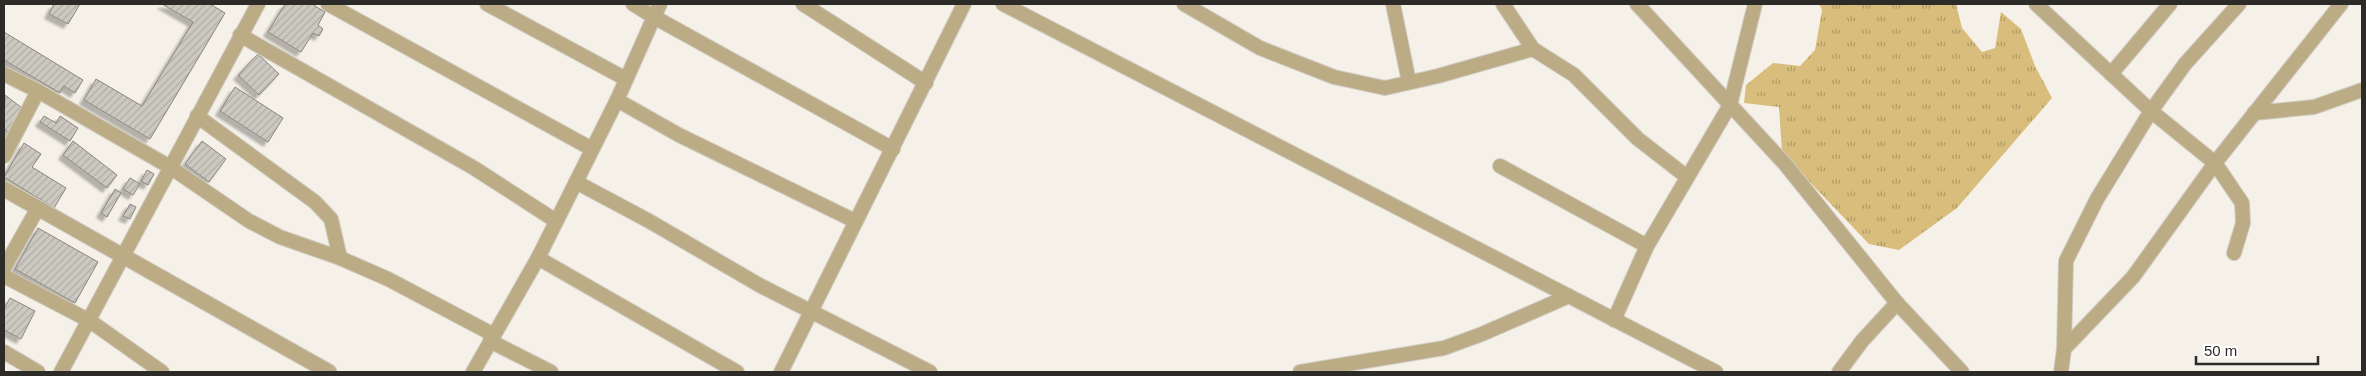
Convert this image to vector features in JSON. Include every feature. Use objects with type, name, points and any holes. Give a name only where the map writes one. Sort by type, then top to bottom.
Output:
[{"type":"street","points":[[60,372],[90,321],[123,255],[258,4]]},
{"type":"street","points":[[328,4],[592,149]]},
{"type":"street","points":[[487,4],[626,80]]},
{"type":"street","points":[[633,4],[654,18],[893,149]]},
{"type":"street","points":[[472,372],[538,258],[617,100],[660,4]]},
{"type":"street","points":[[803,4],[926,82]]},
{"type":"street","points":[[781,372],[964,4]]},
{"type":"street","points":[[1003,4],[1716,372]]},
{"type":"street","points":[[1184,4],[1260,48],[1334,77],[1386,88],[1438,76],[1533,49]]},
{"type":"street","points":[[1393,4],[1409,82]]},
{"type":"street","points":[[1503,4],[1533,49],[1574,75],[1638,138],[1687,177]]},
{"type":"street","points":[[1637,4],[1785,164],[1897,303],[1962,372]]},
{"type":"street","points":[[1614,320],[1647,246],[1730,104],[1755,4]]},
{"type":"street","points":[[2036,4],[2151,111],[2214,163],[2242,203],[2244,223],[2234,253]]},
{"type":"street","points":[[2110,74],[2170,4]]},
{"type":"street","points":[[2061,372],[2064,349],[2066,261],[2097,199],[2151,111],[2185,64],[2239,4]]},
{"type":"street","points":[[2064,349],[2133,277],[2214,163],[2341,4]]},
{"type":"street","points":[[240,35],[474,168],[556,221]]},
{"type":"street","points":[[4,74],[38,91],[170,167],[249,222],[280,237],[340,258],[388,279],[551,372]]},
{"type":"street","points":[[2254,113],[2314,106],[2362,90]]},
{"type":"street","points":[[4,156],[38,91]]},
{"type":"street","points":[[617,100],[679,134],[855,221]]},
{"type":"street","points":[[197,116],[315,202],[331,219],[340,258]]},
{"type":"street","points":[[1500,166],[1647,246]]},
{"type":"street","points":[[576,182],[649,220],[761,286],[930,372]]},
{"type":"street","points":[[4,189],[329,372]]},
{"type":"street","points":[[4,268],[38,208]]},
{"type":"street","points":[[538,258],[737,372]]},
{"type":"street","points":[[4,276],[90,321],[162,372]]},
{"type":"street","points":[[1300,372],[1444,348],[1482,334],[1569,296]]},
{"type":"street","points":[[1839,372],[1862,341],[1897,303]]},
{"type":"street","points":[[4,352],[38,372]]},
{"type":"green space","points":[[1819,4],[1956,4],[1962,28],[1982,52],[1995,48],[2001,12],[2021,29],[2035,66],[2052,98],[1957,208],[1899,250],[1869,244],[1782,153],[1779,107],[1744,103],[1746,85],[1773,63],[1800,66],[1815,50],[1822,10]]},
{"type":"building","points":[[54,4],[80,4],[68,24],[49,14]]},
{"type":"building","points":[[162,4],[210,4],[225,13],[150,139],[84,100],[96,79],[142,106],[193,22]]},
{"type":"building","points":[[285,4],[312,4],[325,12],[318,25],[323,29],[319,36],[313,33],[301,52],[268,32]]},
{"type":"building","points":[[4,32],[83,80],[75,93],[64,86],[60,93],[4,60]]},
{"type":"building","points":[[258,54],[279,74],[259,95],[238,75]]},
{"type":"building","points":[[235,87],[283,118],[268,142],[220,111]]},
{"type":"building","points":[[5,95],[30,114],[13,136],[4,129]]},
{"type":"building","points":[[44,116],[56,123],[60,116],[78,128],[70,141],[40,122]]},
{"type":"building","points":[[73,141],[117,175],[107,188],[63,155]]},
{"type":"building","points":[[202,141],[226,159],[209,182],[185,164]]},
{"type":"building","points":[[24,143],[41,154],[32,167],[66,188],[54,208],[4,177]]},
{"type":"building","points":[[147,170],[154,174],[148,185],[141,181]]},
{"type":"building","points":[[130,178],[140,184],[133,195],[123,189]]},
{"type":"building","points":[[115,189],[121,193],[107,217],[101,213]]},
{"type":"building","points":[[130,204],[136,207],[130,219],[123,216]]},
{"type":"building","points":[[38,228],[98,262],[75,303],[15,269]]},
{"type":"building","points":[[10,298],[35,311],[21,339],[4,330],[4,309]]}]
